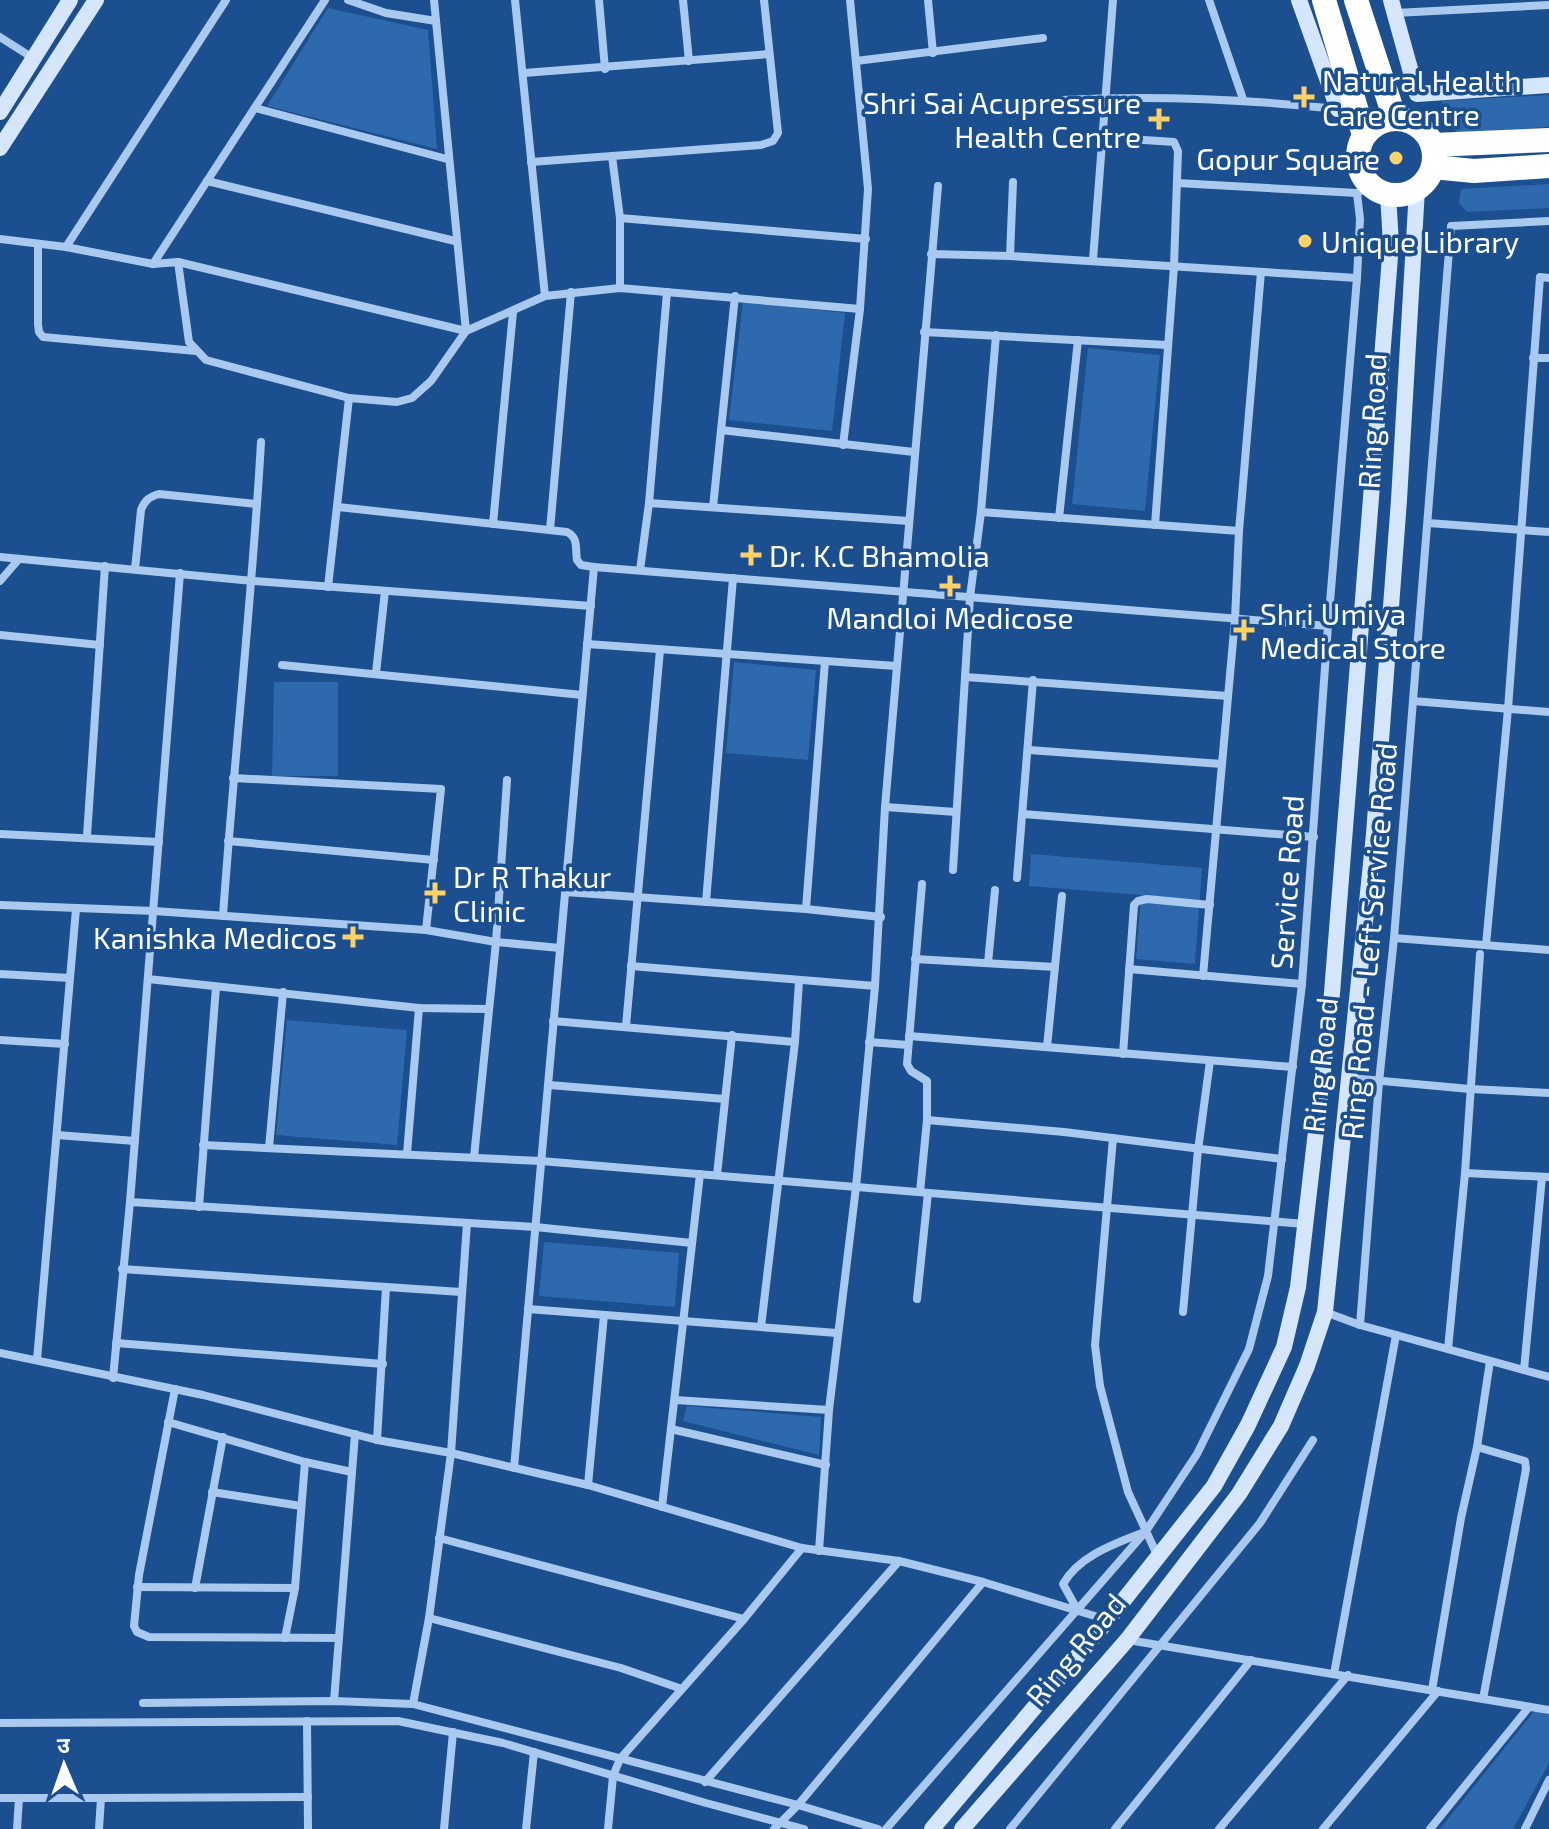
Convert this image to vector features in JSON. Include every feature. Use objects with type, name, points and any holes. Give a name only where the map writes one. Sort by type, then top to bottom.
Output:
[{"type":"highway","points":[[1324,0],[1347,109],[1364,135]]},
{"type":"highway","points":[[1356,0],[1395,119]]},
{"type":"highway","points":[[1395,119],[1415,124],[1426,133],[1433,156],[1428,178],[1408,193],[1372,191],[1358,162],[1364,135],[1383,121],[1395,119]]},
{"type":"highway","points":[[1433,156],[1549,140]]},
{"type":"highway","points":[[1433,156],[1474,171],[1549,166]]},
{"type":"main road","points":[[0,112],[70,0]]},
{"type":"main road","points":[[0,148],[96,0]]},
{"type":"main road","points":[[1299,0],[1347,109]]},
{"type":"main road","points":[[1393,6],[1417,94],[1549,85]]},
{"type":"main road","name":"Ring Road","points":[[962,1829],[1127,1640],[1239,1494],[1281,1426],[1307,1366],[1325,1312],[1375,819],[1399,500],[1417,189]]},
{"type":"main road","name":"Ring Road","points":[[932,1829],[1108,1620],[1214,1486],[1248,1425],[1284,1347],[1298,1287],[1334,977],[1391,244],[1372,191]]},
{"type":"main road","points":[[1158,1558],[1180,1573]]},
{"type":"street","points":[[66,247],[226,0]]},
{"type":"street","points":[[153,264],[325,0]]},
{"type":"street","points":[[348,0],[386,13],[436,21]]},
{"type":"street","points":[[434,0],[466,331]]},
{"type":"street","points":[[515,0],[545,296]]},
{"type":"street","points":[[599,0],[605,69]]},
{"type":"street","points":[[683,0],[689,61]]},
{"type":"street","points":[[531,162],[761,145],[773,141],[778,133],[764,0]]},
{"type":"street","points":[[843,445],[860,309],[868,189],[850,0]]},
{"type":"street","points":[[928,0],[933,53]]},
{"type":"street","points":[[1093,260],[1113,0]]},
{"type":"street","points":[[1209,0],[1243,99]]},
{"type":"street","points":[[1393,6],[1549,5]]},
{"type":"street","points":[[0,37],[34,58]]},
{"type":"street","points":[[856,61],[1043,38]]},
{"type":"street","points":[[524,73],[769,54]]},
{"type":"street","points":[[1061,100],[1243,99],[1347,109]]},
{"type":"street","points":[[255,108],[447,159]]},
{"type":"street","points":[[1144,140],[1174,142],[1178,151],[1174,266],[1155,525]]},
{"type":"street","points":[[612,156],[620,218],[620,288]]},
{"type":"street","points":[[207,181],[455,241]]},
{"type":"street","points":[[1010,256],[1013,182]]},
{"type":"street","points":[[1177,183],[1372,191]]},
{"type":"street","points":[[819,1551],[829,1410],[856,1187],[875,986],[896,666],[938,186]]},
{"type":"street","name":"Service Road","points":[[886,1829],[1146,1531],[1197,1454],[1249,1349],[1268,1276],[1302,984],[1360,219],[1372,191]]},
{"type":"street","points":[[620,218],[866,239]]},
{"type":"street","name":"Ring Road - Left Service Road","points":[[1360,1325],[1451,226],[1549,221]]},
{"type":"street","points":[[0,239],[66,247],[153,264],[178,262],[466,331]]},
{"type":"street","points":[[38,244],[38,324],[43,337],[196,351]]},
{"type":"street","points":[[931,254],[1093,260],[1357,278]]},
{"type":"street","points":[[178,262],[189,342],[206,360],[349,398],[397,402],[412,398],[431,381],[466,331],[545,296],[620,288],[860,309]]},
{"type":"street","points":[[1203,976],[1235,619],[1239,531],[1261,272]]},
{"type":"street","points":[[1486,945],[1508,709],[1540,277],[1549,278]]},
{"type":"street","points":[[550,530],[571,292]]},
{"type":"street","points":[[640,570],[649,503],[667,292]]},
{"type":"street","points":[[713,507],[735,296]]},
{"type":"street","points":[[493,524],[513,312]]},
{"type":"street","points":[[924,332],[1168,345]]},
{"type":"street","points":[[953,870],[970,597],[981,512],[996,335]]},
{"type":"street","points":[[1059,518],[1078,340]]},
{"type":"street","points":[[1533,358],[1549,358]]},
{"type":"street","points":[[328,587],[349,398]]},
{"type":"street","points":[[721,430],[914,452]]},
{"type":"street","points":[[223,916],[253,581],[261,442]]},
{"type":"street","points":[[135,569],[141,510],[150,497],[159,494],[257,504]]},
{"type":"street","points":[[649,503],[909,521]]},
{"type":"street","points":[[338,507],[573,535],[577,560],[581,565],[594,567],[1328,626]]},
{"type":"street","points":[[981,512],[1239,531]]},
{"type":"street","points":[[1428,523],[1549,532]]},
{"type":"street","points":[[0,557],[253,581],[591,606]]},
{"type":"street","points":[[0,581],[19,559]]},
{"type":"street","points":[[87,836],[105,566]]},
{"type":"street","points":[[514,1468],[594,567]]},
{"type":"street","points":[[113,1378],[180,573]]},
{"type":"street","points":[[706,902],[733,578]]},
{"type":"street","points":[[376,673],[385,591]]},
{"type":"street","points":[[0,635],[100,645]]},
{"type":"street","points":[[587,644],[896,666]]},
{"type":"street","points":[[626,1026],[660,650]]},
{"type":"street","points":[[806,909],[825,661]]},
{"type":"street","points":[[282,665],[582,695]]},
{"type":"street","points":[[965,677],[1228,696]]},
{"type":"street","points":[[1017,878],[1033,680]]},
{"type":"street","points":[[1413,701],[1549,712]]},
{"type":"street","points":[[1029,750],[1222,764]]},
{"type":"street","points":[[233,778],[441,789],[426,930]]},
{"type":"street","points":[[474,1157],[496,942],[507,780]]},
{"type":"street","points":[[885,807],[956,812]]},
{"type":"street","points":[[1023,814],[1314,837]]},
{"type":"street","points":[[0,834],[159,842]]},
{"type":"street","points":[[228,841],[434,860]]},
{"type":"street","points":[[917,1299],[927,1081],[909,1068],[909,1041],[922,884]]},
{"type":"street","points":[[988,963],[995,890]]},
{"type":"street","points":[[565,892],[881,917]]},
{"type":"street","points":[[1047,1047],[1062,896]]},
{"type":"street","points":[[1123,1054],[1134,905],[1147,899],[1210,905]]},
{"type":"street","points":[[0,905],[154,911],[426,930],[496,942],[560,948]]},
{"type":"street","points":[[37,1360],[76,909]]},
{"type":"street","points":[[1394,938],[1549,950]]},
{"type":"street","points":[[1448,1349],[1465,1173],[1480,954]]},
{"type":"street","points":[[915,959],[1055,967]]},
{"type":"street","points":[[631,966],[875,986]]},
{"type":"street","points":[[1129,969],[1302,984]]},
{"type":"street","points":[[0,974],[70,978]]},
{"type":"street","points":[[148,979],[419,1008],[488,1009]]},
{"type":"street","points":[[761,1327],[795,1042],[799,982]]},
{"type":"street","points":[[199,1207],[216,987]]},
{"type":"street","points":[[269,1148],[283,992]]},
{"type":"street","points":[[407,1154],[419,1008]]},
{"type":"street","points":[[553,1021],[795,1042]]},
{"type":"street","points":[[717,1175],[732,1035]]},
{"type":"street","points":[[0,1040],[65,1044]]},
{"type":"street","points":[[869,1042],[1047,1047],[1293,1067]]},
{"type":"street","points":[[1183,1312],[1198,1150],[1210,1061]]},
{"type":"street","points":[[1350,1078],[1549,1093]]},
{"type":"street","points":[[549,1085],[725,1099]]},
{"type":"street","points":[[927,1120],[1113,1138],[1282,1159]]},
{"type":"street","points":[[57,1135],[135,1141]]},
{"type":"street","points":[[1113,1138],[1095,1345],[1128,1492],[1158,1558]]},
{"type":"street","points":[[203,1145],[541,1161],[1305,1224]]},
{"type":"street","points":[[1465,1173],[1546,1177],[1524,1370]]},
{"type":"street","points":[[662,1507],[700,1174]]},
{"type":"street","points":[[130,1202],[535,1227],[692,1243]]},
{"type":"street","points":[[413,1704],[429,1618],[451,1453],[467,1223]]},
{"type":"street","points":[[122,1269],[461,1292]]},
{"type":"street","points":[[377,1440],[386,1287]]},
{"type":"street","points":[[528,1309],[837,1333]]},
{"type":"street","points":[[1325,1312],[1360,1325],[1549,1377]]},
{"type":"street","points":[[588,1485],[604,1315]]},
{"type":"street","points":[[1334,1674],[1396,1335]]},
{"type":"street","points":[[116,1343],[383,1364]]},
{"type":"street","points":[[0,1353],[175,1389],[377,1440],[451,1453],[588,1485],[802,1548],[899,1561],[983,1582],[1108,1620]]},
{"type":"street","points":[[1323,1829],[1435,1691],[1461,1518],[1477,1447],[1490,1361]]},
{"type":"street","points":[[175,1389],[137,1587],[134,1626],[142,1636],[339,1638]]},
{"type":"street","points":[[675,1400],[829,1410]]},
{"type":"street","points":[[168,1422],[305,1462],[352,1472]]},
{"type":"street","points":[[671,1429],[826,1465]]},
{"type":"street","points":[[327,1721],[339,1638],[355,1434]]},
{"type":"street","points":[[195,1588],[223,1437]]},
{"type":"street","points":[[1014,1828],[1260,1523],[1313,1440]]},
{"type":"street","points":[[1477,1447],[1525,1461],[1526,1469],[1483,1699]]},
{"type":"street","points":[[285,1638],[295,1588],[305,1462]]},
{"type":"street","points":[[212,1492],[301,1506]]},
{"type":"street","points":[[1078,1611],[1063,1584],[1069,1573],[1102,1549],[1146,1531]]},
{"type":"street","points":[[439,1538],[744,1619]]},
{"type":"street","points":[[608,1829],[613,1776],[620,1759],[744,1619],[802,1548]]},
{"type":"street","points":[[705,1782],[899,1561]]},
{"type":"street","points":[[774,1829],[798,1805],[983,1582]]},
{"type":"street","points":[[137,1587],[295,1588]]},
{"type":"street","points":[[429,1618],[621,1668],[682,1689]]},
{"type":"street","points":[[1127,1640],[1549,1710]]},
{"type":"street","points":[[1115,1829],[1251,1660]]},
{"type":"street","points":[[1219,1829],[1348,1675]]},
{"type":"street","points":[[143,1703],[331,1701],[413,1704],[798,1805],[878,1829]]},
{"type":"street","points":[[1430,1829],[1529,1707]]},
{"type":"street","points":[[307,1721],[308,1829]]},
{"type":"street","points":[[0,1723],[398,1721],[534,1752],[804,1829]]},
{"type":"street","points":[[444,1829],[453,1732]]},
{"type":"street","points":[[526,1829],[534,1752]]},
{"type":"street","points":[[1525,1829],[1545,1798],[1549,1780]]},
{"type":"street","points":[[0,1798],[308,1797]]},
{"type":"street","points":[[17,1829],[19,1798]]},
{"type":"street","points":[[99,1829],[101,1798]]},
{"type":"shaded area","points":[[328,8],[428,30],[437,149],[267,106]]},
{"type":"shaded area","points":[[1549,95],[1549,127],[1457,133],[1441,115],[1442,101]]},
{"type":"shaded area","points":[[1549,184],[1549,208],[1467,212],[1459,203],[1461,189]]},
{"type":"shaded area","points":[[743,302],[845,313],[832,431],[729,420]]},
{"type":"shaded area","points":[[1088,348],[1160,355],[1145,511],[1072,504]]},
{"type":"shaded area","points":[[734,662],[816,670],[808,760],[726,753]]},
{"type":"shaded area","points":[[274,682],[338,682],[338,776],[272,776]]},
{"type":"shaded area","points":[[1031,854],[1202,868],[1195,964],[1136,959],[1141,895],[1029,886]]},
{"type":"shaded area","points":[[287,1020],[407,1030],[397,1145],[276,1135]]},
{"type":"shaded area","points":[[544,1242],[679,1253],[675,1307],[539,1296]]},
{"type":"shaded area","points":[[687,1406],[821,1417],[819,1455],[683,1421]]},
{"type":"shaded area","points":[[1535,1710],[1549,1715],[1549,1763],[1513,1829],[1440,1829]]},
{"type":"place","name":"Natural Health Care Centre","points":[[1304,97]]},
{"type":"place","name":"Shri Sai Acupressure Health Centre","points":[[1159,119]]},
{"type":"place","name":"Gopur Square","points":[[1396,158]]},
{"type":"place","name":"Unique Library","points":[[1305,241]]},
{"type":"place","name":"Dr. K.C Bhamolia","points":[[751,555]]},
{"type":"place","name":"Mandloi Medicose","points":[[950,586]]},
{"type":"place","name":"Shri Umiya Medical Store","points":[[1244,630]]},
{"type":"place","name":"Dr R Thakur Clinic","points":[[435,893]]},
{"type":"place","name":"Kanishka Medicos","points":[[353,937]]}]
